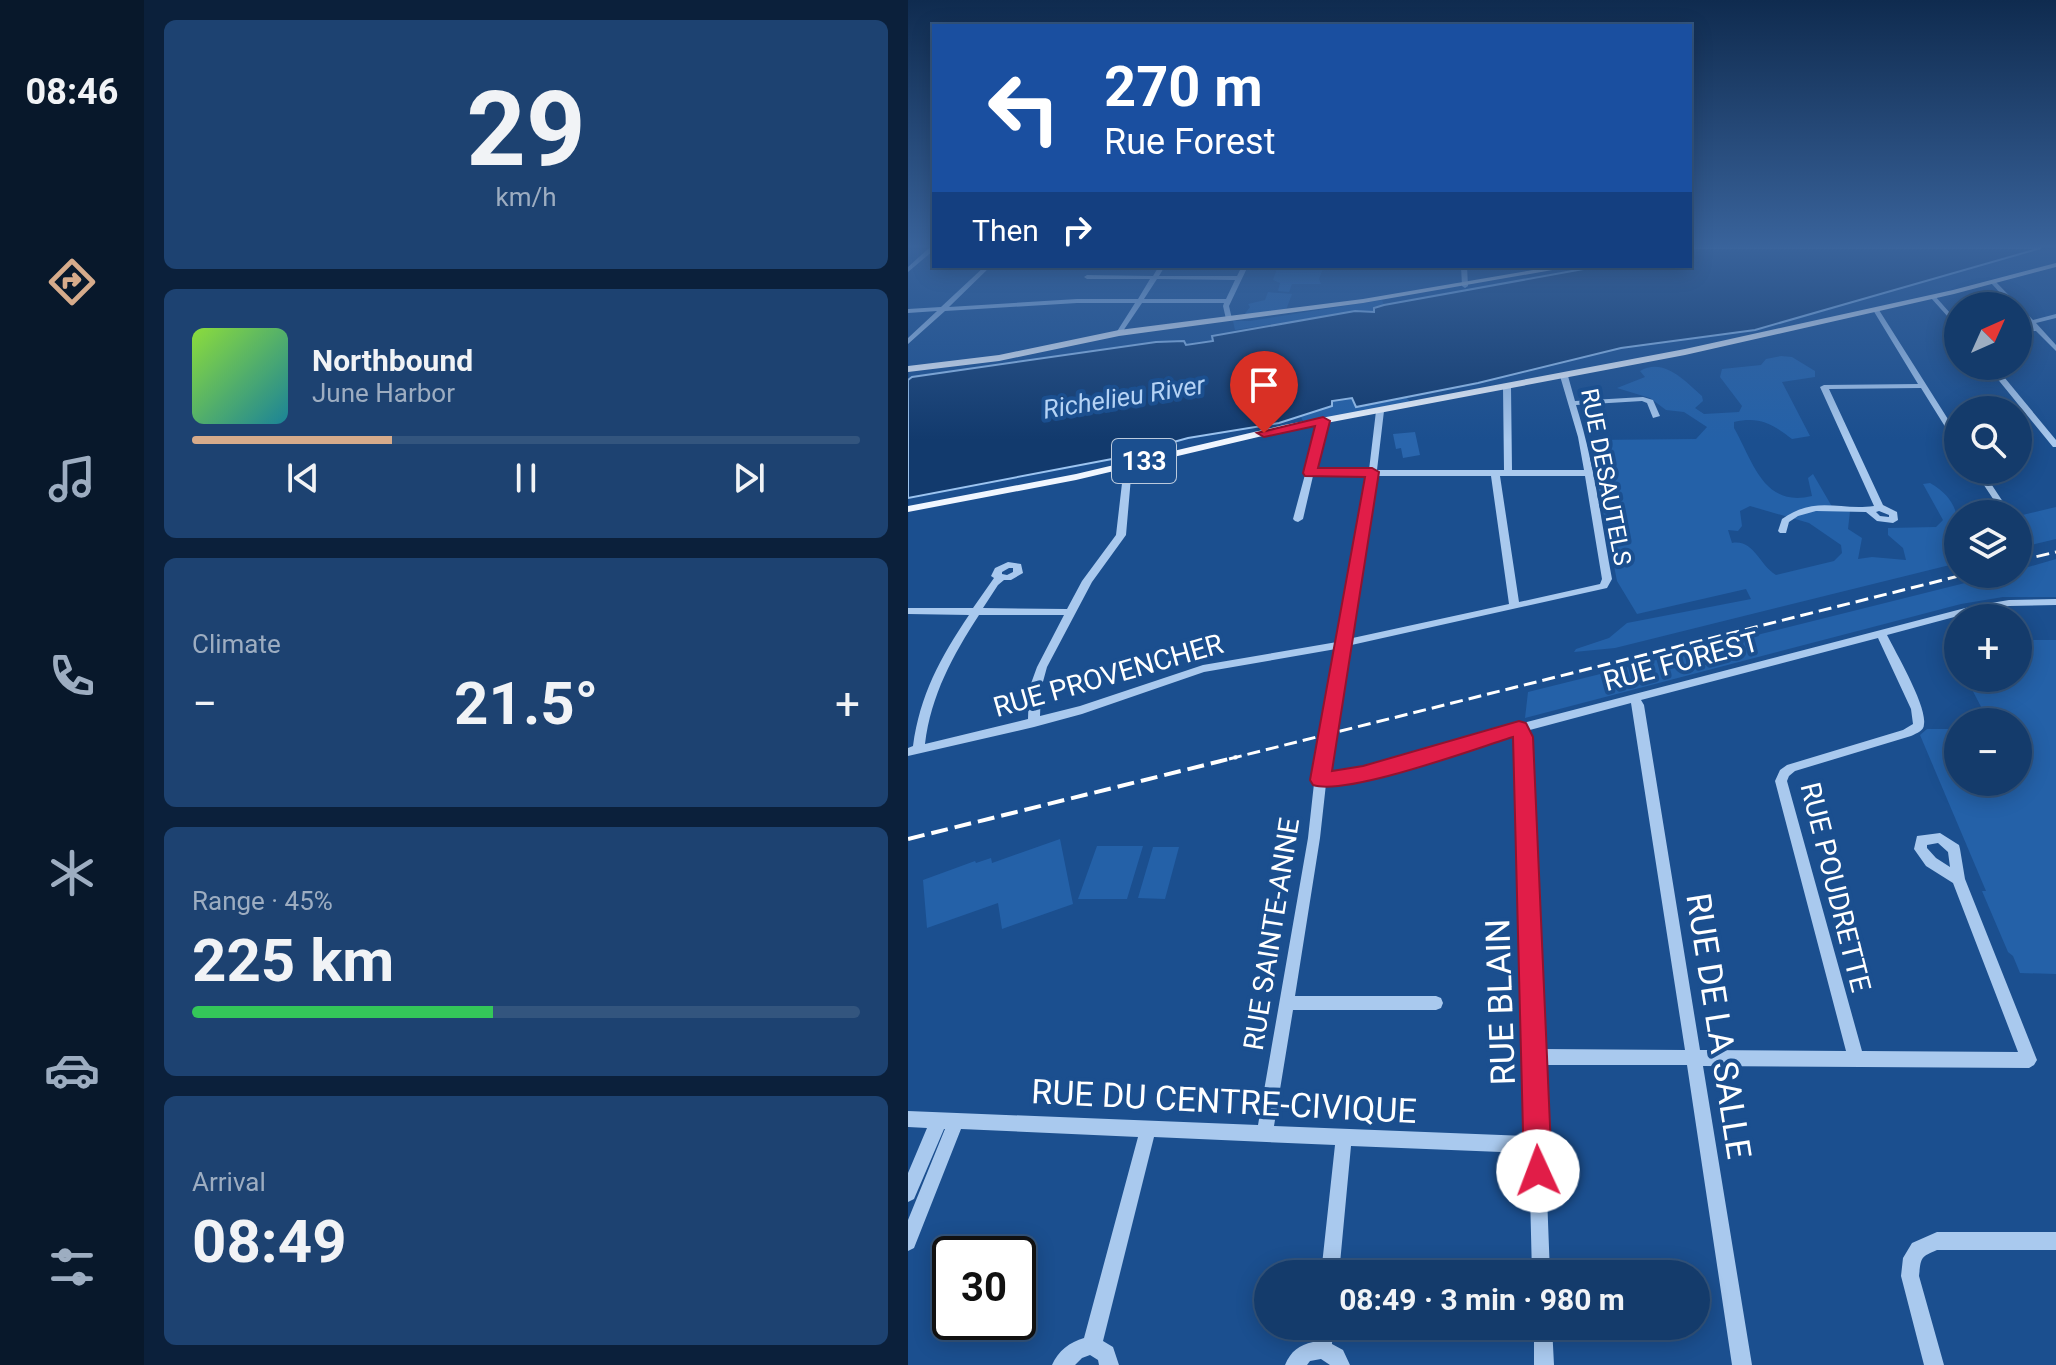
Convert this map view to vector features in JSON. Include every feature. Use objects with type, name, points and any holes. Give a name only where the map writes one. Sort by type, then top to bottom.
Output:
[{"type":"main road","points":[[908,369],[999,358],[1119,333],[1281,312]]},
{"type":"main road","name":"133","points":[[908,509],[1128,466],[1323,421],[1564,376],[1868,312]]},
{"type":"street","points":[[908,342],[940,312]]},
{"type":"street","points":[[1119,333],[1132,312]]},
{"type":"street","points":[[1229,312],[1229,319]]},
{"type":"street","points":[[1877,312],[1944,420]]},
{"type":"street","points":[[2032,322],[2056,316]]},
{"type":"street","points":[[2032,322],[2056,349]]},
{"type":"street","points":[[2032,329],[2039,329]]},
{"type":"street","name":"RUE DESAUTELS","points":[[1564,376],[1574,403],[1589,473],[1607,579],[1604,586]]},
{"type":"street","points":[[2003,380],[2056,445]]},
{"type":"street","points":[[1783,531],[1785,521],[1792,515],[1813,508],[1874,508],[1824,387],[1921,386]]},
{"type":"street","points":[[1507,387],[1508,472]]},
{"type":"street","points":[[1574,403],[1643,399],[1650,402],[1656,416]]},
{"type":"street","name":"RUE SAINTE-ANNE","points":[[1265,1134],[1380,411]]},
{"type":"street","points":[[1298,519],[1323,421]]},
{"type":"street","points":[[1034,723],[1038,678],[1070,612],[1121,535],[1128,466]]},
{"type":"street","points":[[1495,472],[1515,607]]},
{"type":"street","points":[[1310,473],[1589,473]]},
{"type":"street","points":[[913,751],[929,690],[994,583],[1001,578]]},
{"type":"street","name":"RUE PROVENCHER","points":[[913,751],[1100,705],[1195,671],[1343,644],[1604,586]]},
{"type":"street","name":"RUE FOREST","points":[[1320,780],[1363,774],[1634,697],[1999,604],[2056,602]]},
{"type":"street","points":[[908,611],[1070,612]]},
{"type":"street","name":"RUE POUDRETTE","points":[[1856,1059],[1782,793],[1781,779],[1791,768],[1907,733],[1919,726],[1917,709],[1881,633]]},
{"type":"street","name":"RUE DE LA SALLE","points":[[1634,697],[1638,705],[1742,1365]]},
{"type":"street","name":"RUE BLAIN","points":[[1519,728],[1523,737],[1541,1260]]},
{"type":"street","points":[[1534,1057],[2029,1060],[1958,879]]},
{"type":"street","points":[[1288,1003],[1436,1003]]},
{"type":"street","name":"RUE DU CENTRE-CIVIQUE","points":[[908,1119],[1537,1145]]},
{"type":"street","points":[[908,1193],[948,1120]]},
{"type":"street","points":[[908,1242],[948,1120]]},
{"type":"street","points":[[1092,1345],[1148,1128]]},
{"type":"street","points":[[1331,1260],[1344,1138]]},
{"type":"street","points":[[1934,1365],[1910,1276],[1911,1263],[1918,1249],[1937,1241],[2056,1241]]},
{"type":"street","points":[[1322,1349],[1323,1340]]},
{"type":"street","points":[[1543,1340],[1544,1365]]},
{"type":"street","points":[[1062,1365],[1076,1350],[1092,1345]]},
{"type":"street","points":[[1092,1345],[1106,1354],[1109,1365]]},
{"type":"street","points":[[1295,1365],[1305,1353],[1322,1349],[1336,1357],[1340,1365]]},
{"type":"shaded area","points":[[1246,312],[1272,312],[1244,315]]},
{"type":"shaded area","points":[[1308,312],[1351,312],[1235,330],[1233,321]]},
{"type":"shaded area","points":[[1792,357],[1815,371],[1815,377],[1782,382],[1810,436],[1792,439],[1765,423],[1751,420],[1734,422],[1734,428],[1762,479],[1782,495],[1795,498],[1812,496],[1808,478],[1813,474],[1834,510],[1850,511],[1848,529],[1862,538],[1858,559],[1906,560],[1903,548],[1888,535],[1888,528],[1936,527],[1943,520],[1923,484],[1930,483],[1950,500],[1944,500],[1944,566],[1615,648],[1574,652],[1609,638],[1627,623],[1751,599],[1746,589],[1637,614],[1617,581],[1589,440],[1696,439],[1707,427],[1684,412],[1666,410],[1650,398],[1617,388],[1645,377],[1640,371],[1649,367],[1666,369],[1689,384],[1702,396],[1703,401],[1695,408],[1704,414],[1739,412],[1742,406],[1720,377],[1722,369],[1761,365],[1766,359]],"holes":[[[1750,506],[1809,523],[1841,545],[1842,553],[1834,561],[1776,575],[1746,545],[1732,543],[1728,530],[1738,531],[1742,526],[1740,511]]]},
{"type":"shaded area","points":[[1352,397],[1357,407],[1406,397],[1412,404],[1304,423],[1301,417],[1332,406],[1331,401]]},
{"type":"shaded area","points":[[2056,507],[2056,539],[2032,545],[2032,513]]},
{"type":"shaded area","points":[[2056,559],[2056,597],[2003,597],[1944,604],[1944,608],[1525,718],[1528,692],[1945,588],[2032,588],[2032,566]]},
{"type":"shaded area","points":[[2032,640],[2056,640],[2056,974],[2020,973],[1982,891],[1986,891],[1946,796],[2032,796],[2032,708],[1982,708],[1973,692],[2032,692]]},
{"type":"shaded area","points":[[1927,729],[1944,729],[1944,792],[1920,735]]},
{"type":"shaded area","points":[[1060,839],[1073,904],[1002,929],[998,903],[927,928],[923,880],[975,861],[991,858],[992,863]]},
{"type":"shaded area","points":[[1097,846],[1143,846],[1127,899],[1078,899]]},
{"type":"shaded area","points":[[1153,847],[1179,847],[1165,899],[1138,898]]},
{"type":"water","name":"Richelieu River","points":[[1351,312],[1819,312],[1755,330],[1621,348],[1478,383],[1356,407],[1352,398],[1332,401],[1332,406],[1279,423],[1188,438],[1112,459],[908,498],[908,380],[912,377],[1156,342],[1184,341],[1186,345],[1213,341],[1212,336]]},
{"type":"building","points":[[1415,432],[1420,455],[1403,458],[1401,448],[1396,449],[1393,434]]},
{"type":"railway","points":[[2032,558],[2056,552]]},
{"type":"railway","points":[[1233,758],[1944,580]]},
{"type":"railway","points":[[908,839],[1233,758]]},
{"type":"railway","points":[[1229,759],[1233,758]]},
{"type":"route","points":[[1264,433],[1323,421],[1310,473],[1372,472],[1320,780],[1363,774],[1405,759],[1519,728],[1523,737],[1538,1171]]}]
